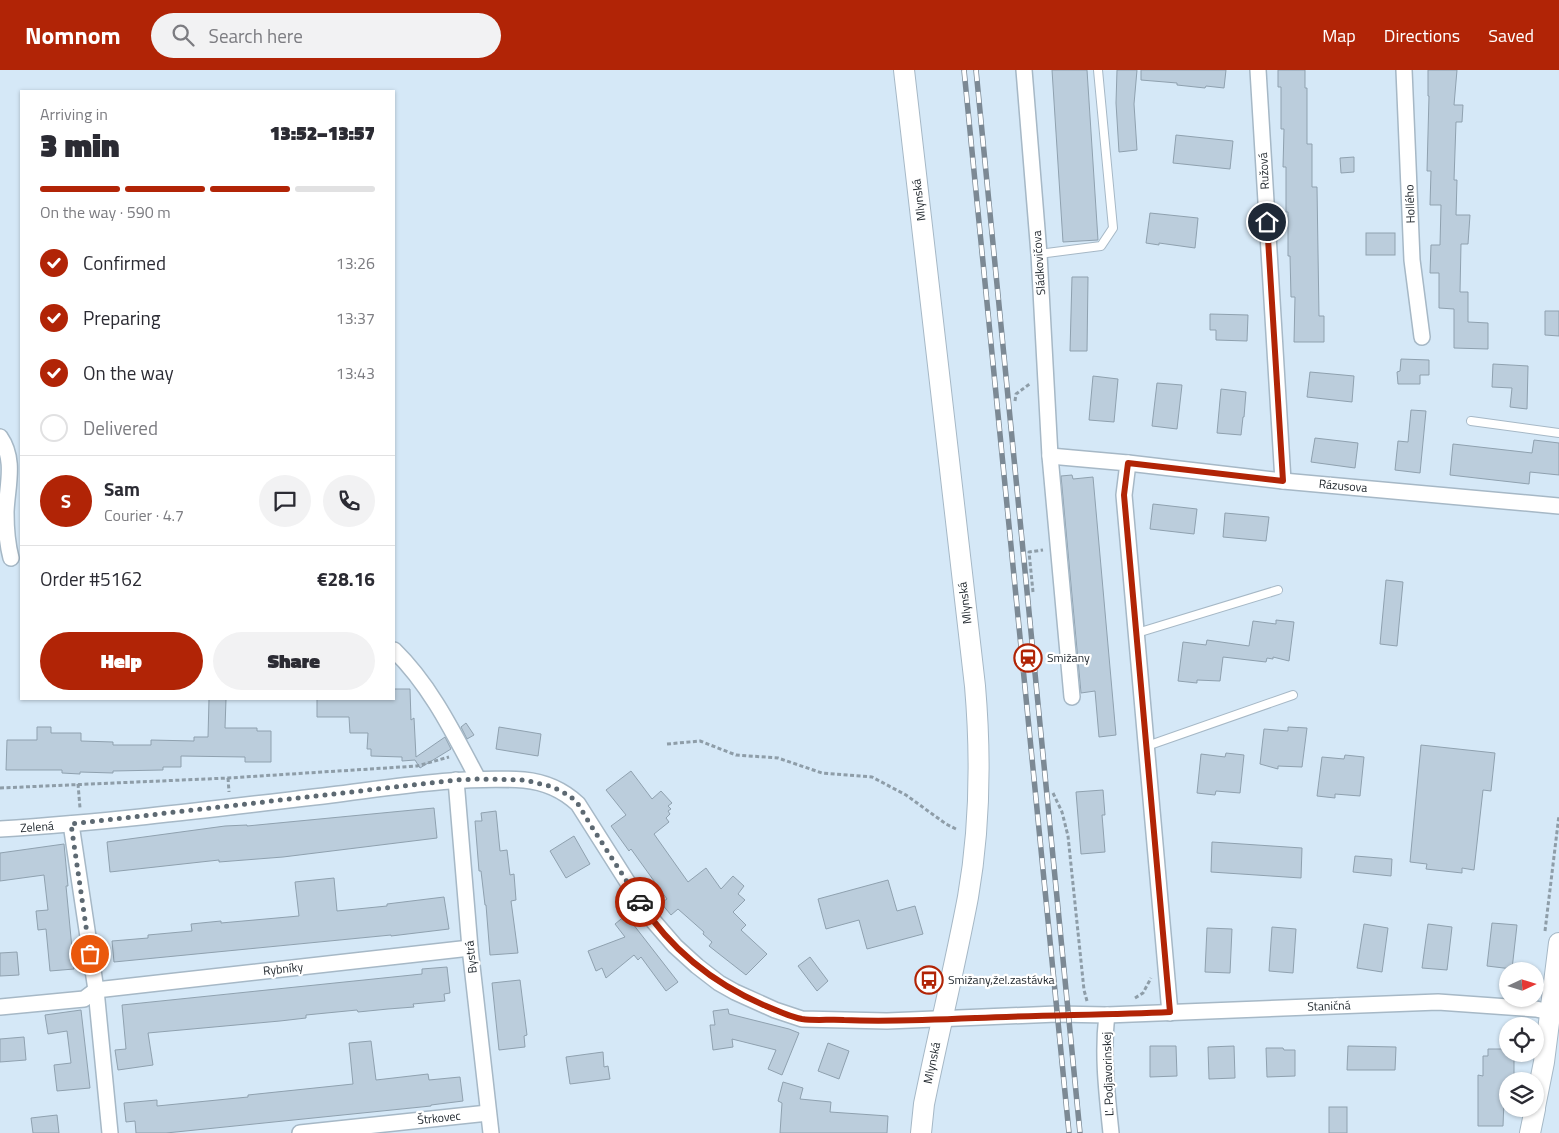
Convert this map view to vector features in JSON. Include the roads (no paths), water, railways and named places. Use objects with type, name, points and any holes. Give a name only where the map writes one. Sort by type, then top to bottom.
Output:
[{"type":"street","name":"Mlynská","points":[[904,70],[976,693],[979,765],[976,833],[968,896],[924,1104],[921,1133]]},
{"type":"street","name":"Sládkovičova","points":[[1024,70],[1039,254],[1050,456],[1072,697]]},
{"type":"street","name":"Ružová","points":[[1258,70],[1283,481]]},
{"type":"street","name":"Hollého","points":[[1404,70],[1412,260],[1422,336]]},
{"type":"street","points":[[0,437],[9,458],[6,512],[11,558]]},
{"type":"street","name":"Rázusova","points":[[1050,456],[1283,481],[1559,506]]},
{"type":"street","points":[[1128,463],[1124,495],[1170,1012]]},
{"type":"street","points":[[395,651],[407,663],[423,685],[452,731],[478,779]]},
{"type":"street","name":"Zelená","points":[[0,829],[76,824],[456,780],[525,780],[543,783],[570,796],[585,812],[590,824],[649,916],[675,946],[697,966],[735,992],[775,1010],[802,1019],[887,1021],[1057,1014],[1100,1015]]},
{"type":"street","name":"Bystrá","points":[[456,780],[470,948],[491,1133]]},
{"type":"street","points":[[76,824],[96,990],[110,1133]]},
{"type":"street","points":[[1543,1072],[1555,1013],[1552,937]]},
{"type":"street","name":"Rybníky","points":[[0,1007],[84,999],[96,990],[470,948]]},
{"type":"street","name":"Staničná","points":[[1100,1015],[1438,1002],[1536,1009],[1555,1013]]},
{"type":"street","name":"Ľ. Podjavorinskej","points":[[1100,1015],[1105,1034],[1105,1074],[1111,1133]]},
{"type":"street","name":"Štrkovec","points":[[300,1133],[488,1113]]},
{"type":"street","points":[[1530,1133],[1533,1117]]},
{"type":"lane","points":[[1039,254],[1101,246],[1113,228],[1098,70]]},
{"type":"lane","points":[[1470,421],[1559,432]]},
{"type":"lane","points":[[1137,633],[1278,590]]},
{"type":"lane","points":[[1147,746],[1293,695]]},
{"type":"railway","points":[[964,70],[1069,1133]]},
{"type":"railway","points":[[976,70],[1080,1133]]},
{"type":"place","name":"Smižany","points":[[1028,658]]},
{"type":"place","name":"Smižany,žel.zastávka","points":[[929,980]]}]
